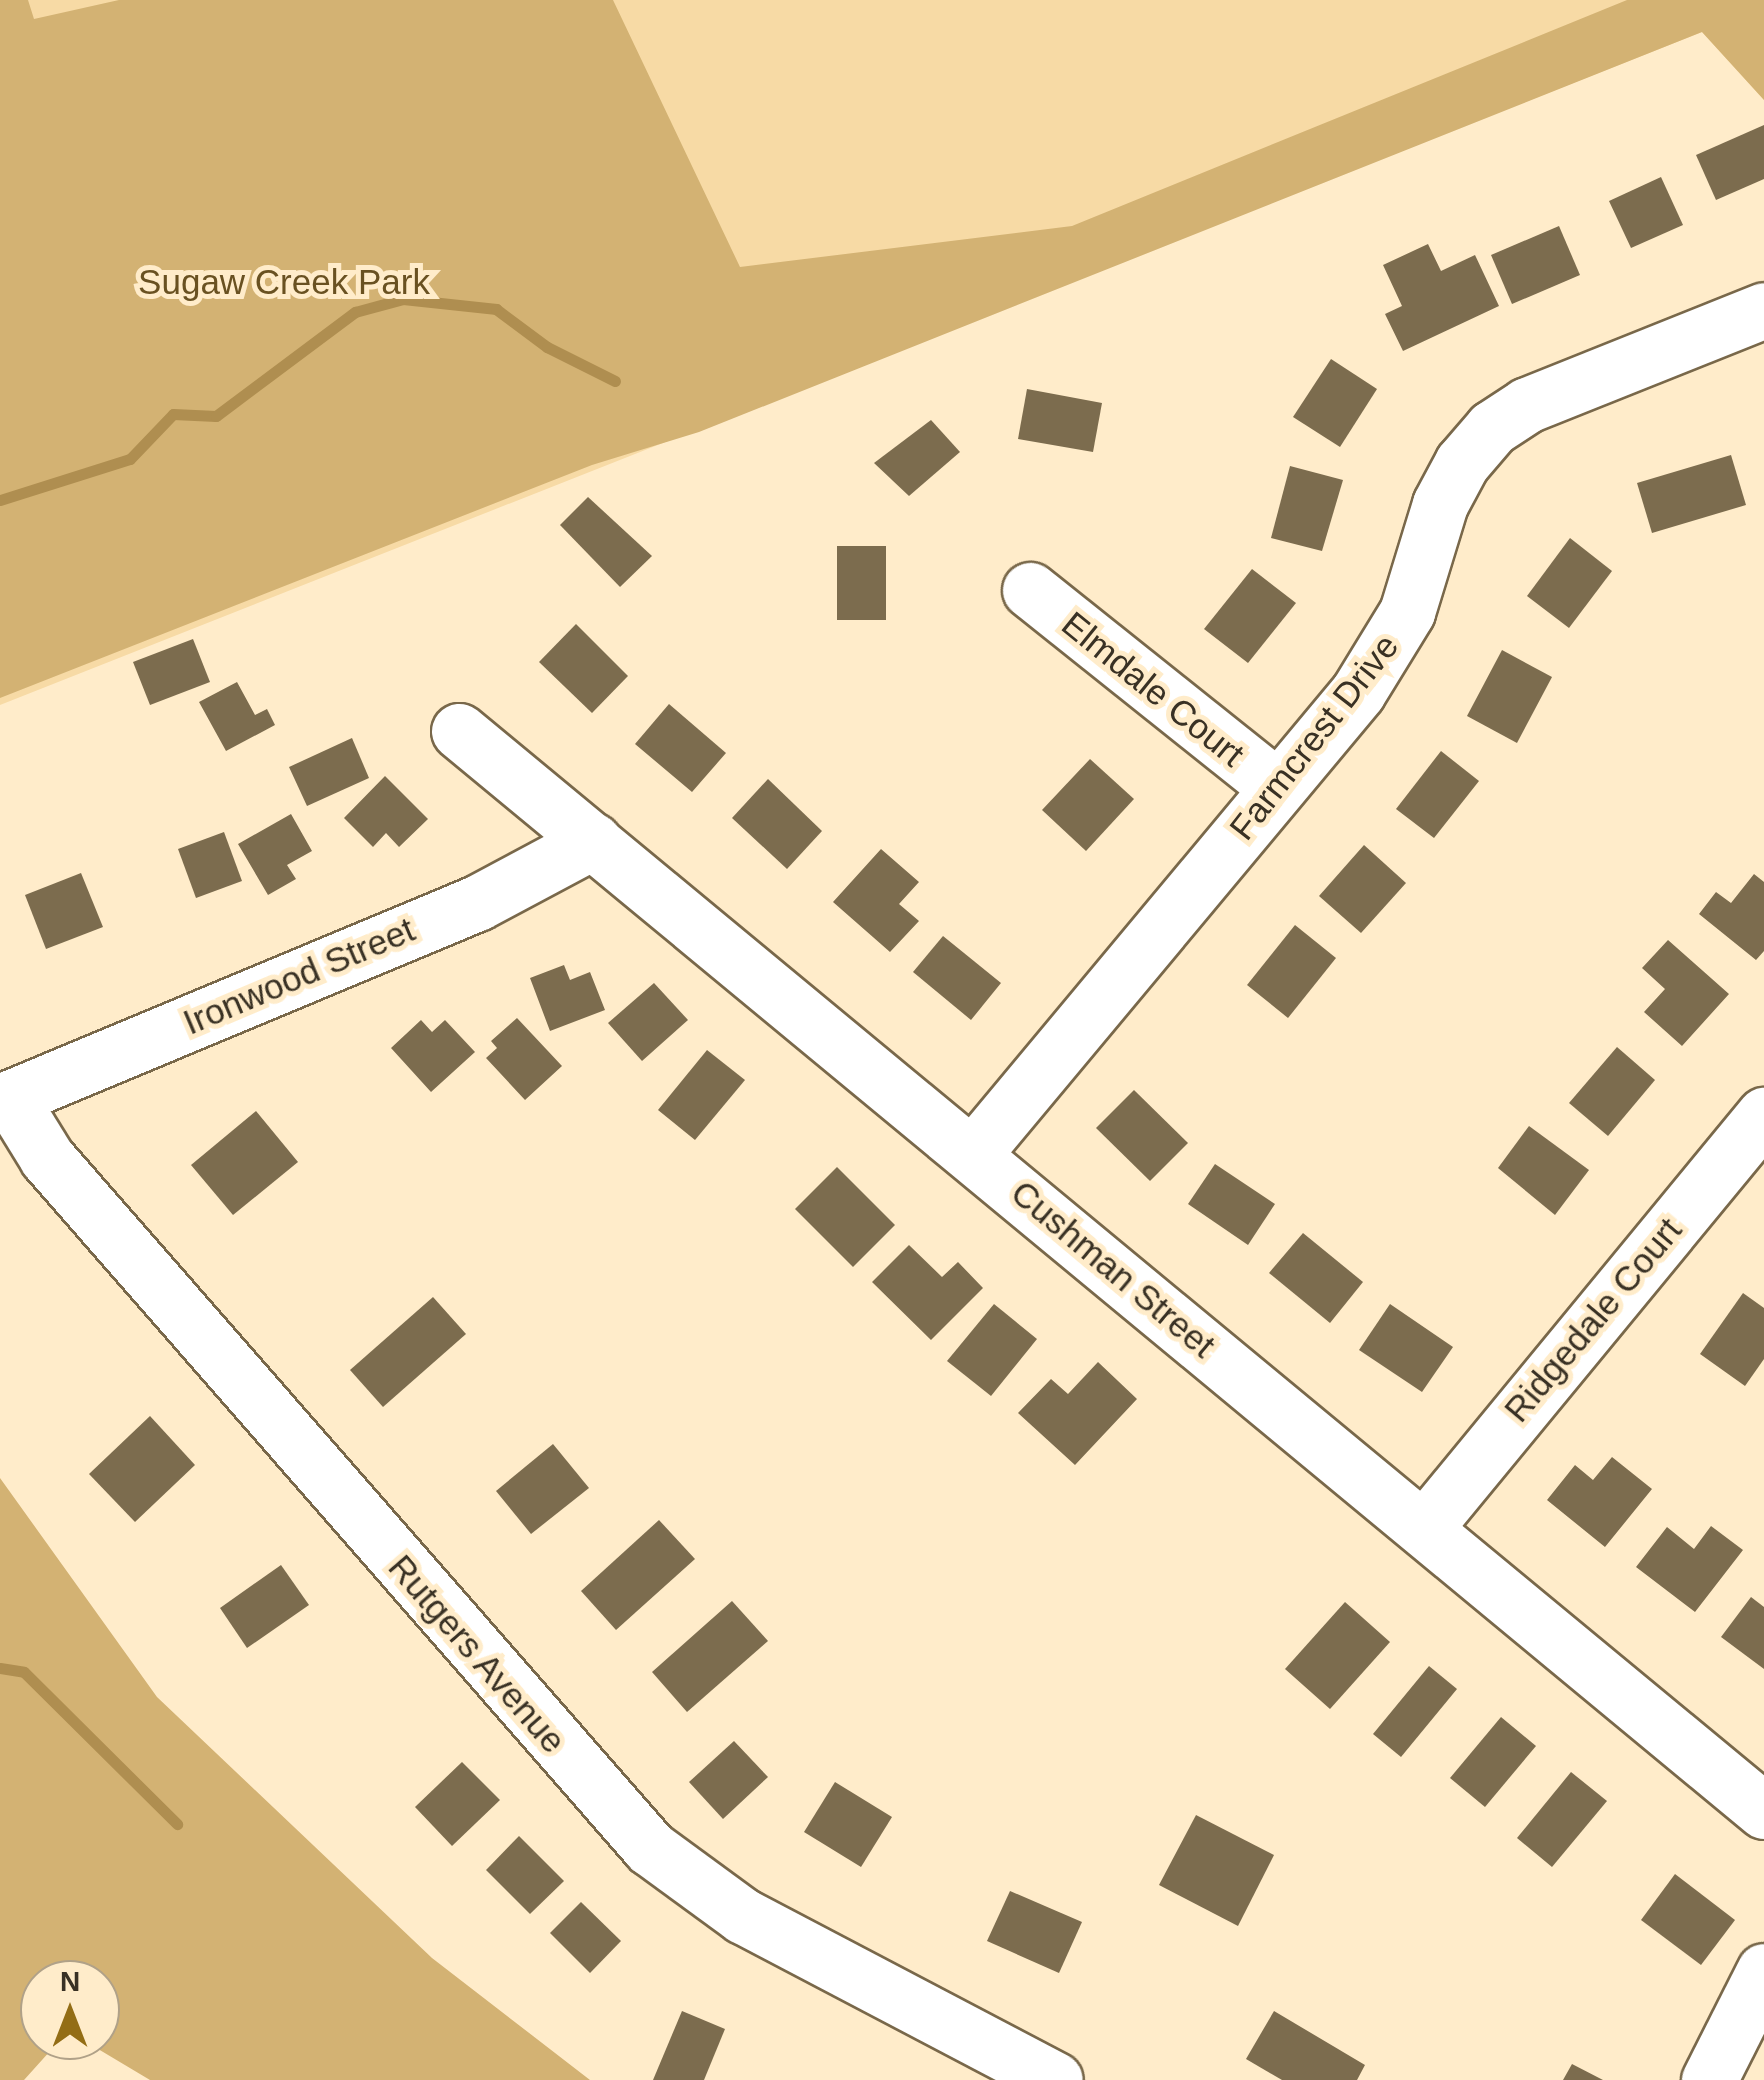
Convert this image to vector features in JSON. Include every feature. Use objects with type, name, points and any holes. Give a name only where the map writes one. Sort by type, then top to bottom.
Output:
[{"type":"street","name":"Farmcrest Drive","points":[[973,1154],[1393,640],[1440,504],[1462,463],[1492,428],[1527,405],[1764,310]]},
{"type":"street","name":"Elmdale Court","points":[[1030,590],[1276,786]]},
{"type":"street","name":"Cushman Street","points":[[459,731],[1764,1811]]},
{"type":"street","name":"Ironwood Street","points":[[5,1100],[477,903],[593,841]]},
{"type":"street","name":"Rutgers Avenue","points":[[5,1100],[60,1172],[650,1848],[743,1916],[1055,2080]]},
{"type":"street","name":"Ridgedale Court","points":[[1425,1527],[1764,1115]]},
{"type":"street","points":[[1709,2080],[1764,1972]]},
{"type":"green space","name":"Sugaw Creek Park","points":[[0,0],[1764,0],[1764,100],[1702,32],[0,705]]},
{"type":"green space","name":"Sugaw Creek Park","points":[[0,0],[28,0],[34,19],[119,0],[613,0],[740,267],[1072,226],[1627,0],[1764,0],[1764,100],[1702,32],[699,432],[592,465],[0,698]]},
{"type":"green space","points":[[0,1478],[157,1697],[432,1958],[590,2080],[150,2080],[116,2060],[120,2060],[120,1960],[20,1960],[20,2060],[42,2060],[24,2080],[0,2080]]},
{"type":"building","points":[[1764,125],[1764,179],[1716,200],[1696,155]]},
{"type":"building","points":[[1661,177],[1683,225],[1631,248],[1609,201]]},
{"type":"building","points":[[1559,226],[1580,275],[1512,304],[1491,255]]},
{"type":"building","points":[[1428,244],[1441,271],[1475,255],[1499,306],[1403,351],[1385,314],[1402,306],[1383,265]]},
{"type":"building","points":[[1331,359],[1377,389],[1340,447],[1293,417]]},
{"type":"building","points":[[1027,389],[1102,403],[1093,452],[1018,439]]},
{"type":"building","points":[[931,420],[960,452],[909,496],[874,463]]},
{"type":"building","points":[[1731,455],[1746,505],[1652,533],[1637,483]]},
{"type":"building","points":[[1290,466],[1343,480],[1322,551],[1271,538]]},
{"type":"building","points":[[588,497],[652,556],[620,587],[560,525]]},
{"type":"building","points":[[1570,538],[1612,571],[1569,628],[1527,596]]},
{"type":"building","points":[[837,546],[886,546],[886,620],[837,620]]},
{"type":"building","points":[[1252,569],[1296,603],[1248,663],[1204,629]]},
{"type":"building","points":[[576,624],[628,676],[592,713],[539,662]]},
{"type":"building","points":[[193,639],[210,682],[150,705],[133,662]]},
{"type":"building","points":[[1502,650],[1552,677],[1517,743],[1467,716]]},
{"type":"building","points":[[237,682],[255,715],[267,709],[275,725],[226,751],[199,702]]},
{"type":"building","points":[[669,704],[726,753],[692,792],[635,744]]},
{"type":"building","points":[[352,738],[369,778],[307,806],[289,767]]},
{"type":"building","points":[[1441,751],[1479,781],[1434,838],[1396,809]]},
{"type":"building","points":[[1090,759],[1134,799],[1086,851],[1042,810]]},
{"type":"building","points":[[385,776],[428,819],[399,847],[386,833],[373,847],[344,818]]},
{"type":"building","points":[[768,779],[822,831],[787,869],[732,818]]},
{"type":"building","points":[[291,814],[312,851],[287,865],[296,879],[268,895],[238,844]]},
{"type":"building","points":[[224,832],[242,881],[196,898],[178,849]]},
{"type":"building","points":[[1364,845],[1406,883],[1361,933],[1319,896]]},
{"type":"building","points":[[881,849],[919,882],[899,904],[919,921],[890,952],[833,902]]},
{"type":"building","points":[[81,873],[103,927],[46,949],[25,895]]},
{"type":"building","points":[[1754,874],[1764,882],[1764,951],[1756,960],[1699,914],[1716,892],[1731,903]]},
{"type":"building","points":[[1295,925],[1336,958],[1288,1018],[1247,985]]},
{"type":"building","points":[[943,936],[1001,983],[971,1020],[913,972]]},
{"type":"building","points":[[1668,940],[1729,994],[1682,1046],[1644,1012],[1665,989],[1642,968]]},
{"type":"building","points":[[564,965],[570,980],[590,972],[605,1010],[550,1031],[530,978]]},
{"type":"building","points":[[654,983],[688,1020],[642,1061],[608,1023]]},
{"type":"building","points":[[517,1018],[562,1066],[525,1100],[486,1058],[497,1048],[491,1041]]},
{"type":"building","points":[[421,1020],[432,1032],[445,1020],[475,1052],[431,1092],[391,1048]]},
{"type":"building","points":[[1617,1047],[1655,1080],[1608,1136],[1569,1103]]},
{"type":"building","points":[[707,1050],[745,1080],[695,1140],[658,1110]]},
{"type":"building","points":[[1134,1090],[1188,1143],[1150,1181],[1096,1128]]},
{"type":"building","points":[[256,1111],[298,1162],[233,1215],[191,1165]]},
{"type":"building","points":[[1529,1126],[1589,1170],[1555,1215],[1498,1168]]},
{"type":"building","points":[[1215,1164],[1275,1204],[1248,1245],[1188,1204]]},
{"type":"building","points":[[837,1167],[895,1225],[853,1267],[795,1209]]},
{"type":"building","points":[[1303,1233],[1363,1282],[1330,1323],[1269,1273]]},
{"type":"building","points":[[909,1245],[942,1277],[958,1262],[983,1288],[931,1340],[872,1282]]},
{"type":"building","points":[[1743,1293],[1764,1308],[1764,1359],[1745,1386],[1700,1354]]},
{"type":"building","points":[[433,1297],[466,1334],[383,1407],[350,1370]]},
{"type":"building","points":[[994,1304],[1037,1339],[991,1396],[947,1361]]},
{"type":"building","points":[[1390,1304],[1453,1347],[1422,1392],[1359,1350]]},
{"type":"building","points":[[1098,1362],[1137,1399],[1075,1465],[1018,1413],[1051,1379],[1068,1394]]},
{"type":"building","points":[[150,1416],[195,1465],[135,1522],[89,1474]]},
{"type":"building","points":[[553,1444],[589,1488],[531,1534],[496,1491]]},
{"type":"building","points":[[1612,1457],[1652,1489],[1605,1547],[1547,1500],[1575,1465],[1593,1480]]},
{"type":"building","points":[[659,1520],[695,1559],[616,1630],[581,1591]]},
{"type":"building","points":[[1711,1526],[1743,1550],[1695,1612],[1636,1567],[1667,1527],[1694,1549]]},
{"type":"building","points":[[281,1565],[309,1605],[247,1648],[220,1608]]},
{"type":"building","points":[[1751,1597],[1764,1607],[1764,1669],[1721,1637]]},
{"type":"building","points":[[732,1601],[768,1641],[687,1712],[652,1672]]},
{"type":"building","points":[[1345,1602],[1390,1642],[1330,1709],[1285,1669]]},
{"type":"building","points":[[1429,1666],[1457,1689],[1401,1757],[1373,1734]]},
{"type":"building","points":[[1501,1717],[1536,1746],[1485,1807],[1450,1778]]},
{"type":"building","points":[[734,1741],[768,1777],[723,1819],[689,1782]]},
{"type":"building","points":[[462,1762],[500,1800],[452,1846],[415,1807]]},
{"type":"building","points":[[1571,1772],[1607,1801],[1552,1867],[1517,1838]]},
{"type":"building","points":[[835,1782],[892,1817],[861,1867],[804,1832]]},
{"type":"building","points":[[1196,1815],[1274,1855],[1238,1926],[1159,1885]]},
{"type":"building","points":[[519,1836],[564,1881],[530,1914],[486,1870]]},
{"type":"building","points":[[1675,1874],[1735,1920],[1701,1965],[1641,1920]]},
{"type":"building","points":[[1010,1891],[1082,1922],[1059,1973],[987,1941]]},
{"type":"building","points":[[581,1902],[621,1941],[590,1973],[550,1933]]},
{"type":"building","points":[[682,2011],[725,2029],[704,2080],[653,2080]]},
{"type":"building","points":[[1274,2011],[1365,2065],[1357,2080],[1282,2080],[1246,2059]]},
{"type":"building","points":[[1572,2064],[1603,2080],[1563,2080]]},
{"type":"waterway","points":[[0,500],[130,459],[173,414],[216,416],[355,312],[403,299],[496,309],[547,347],[615,381]]},
{"type":"waterway","points":[[0,1668],[24,1672],[177,1824]]}]
